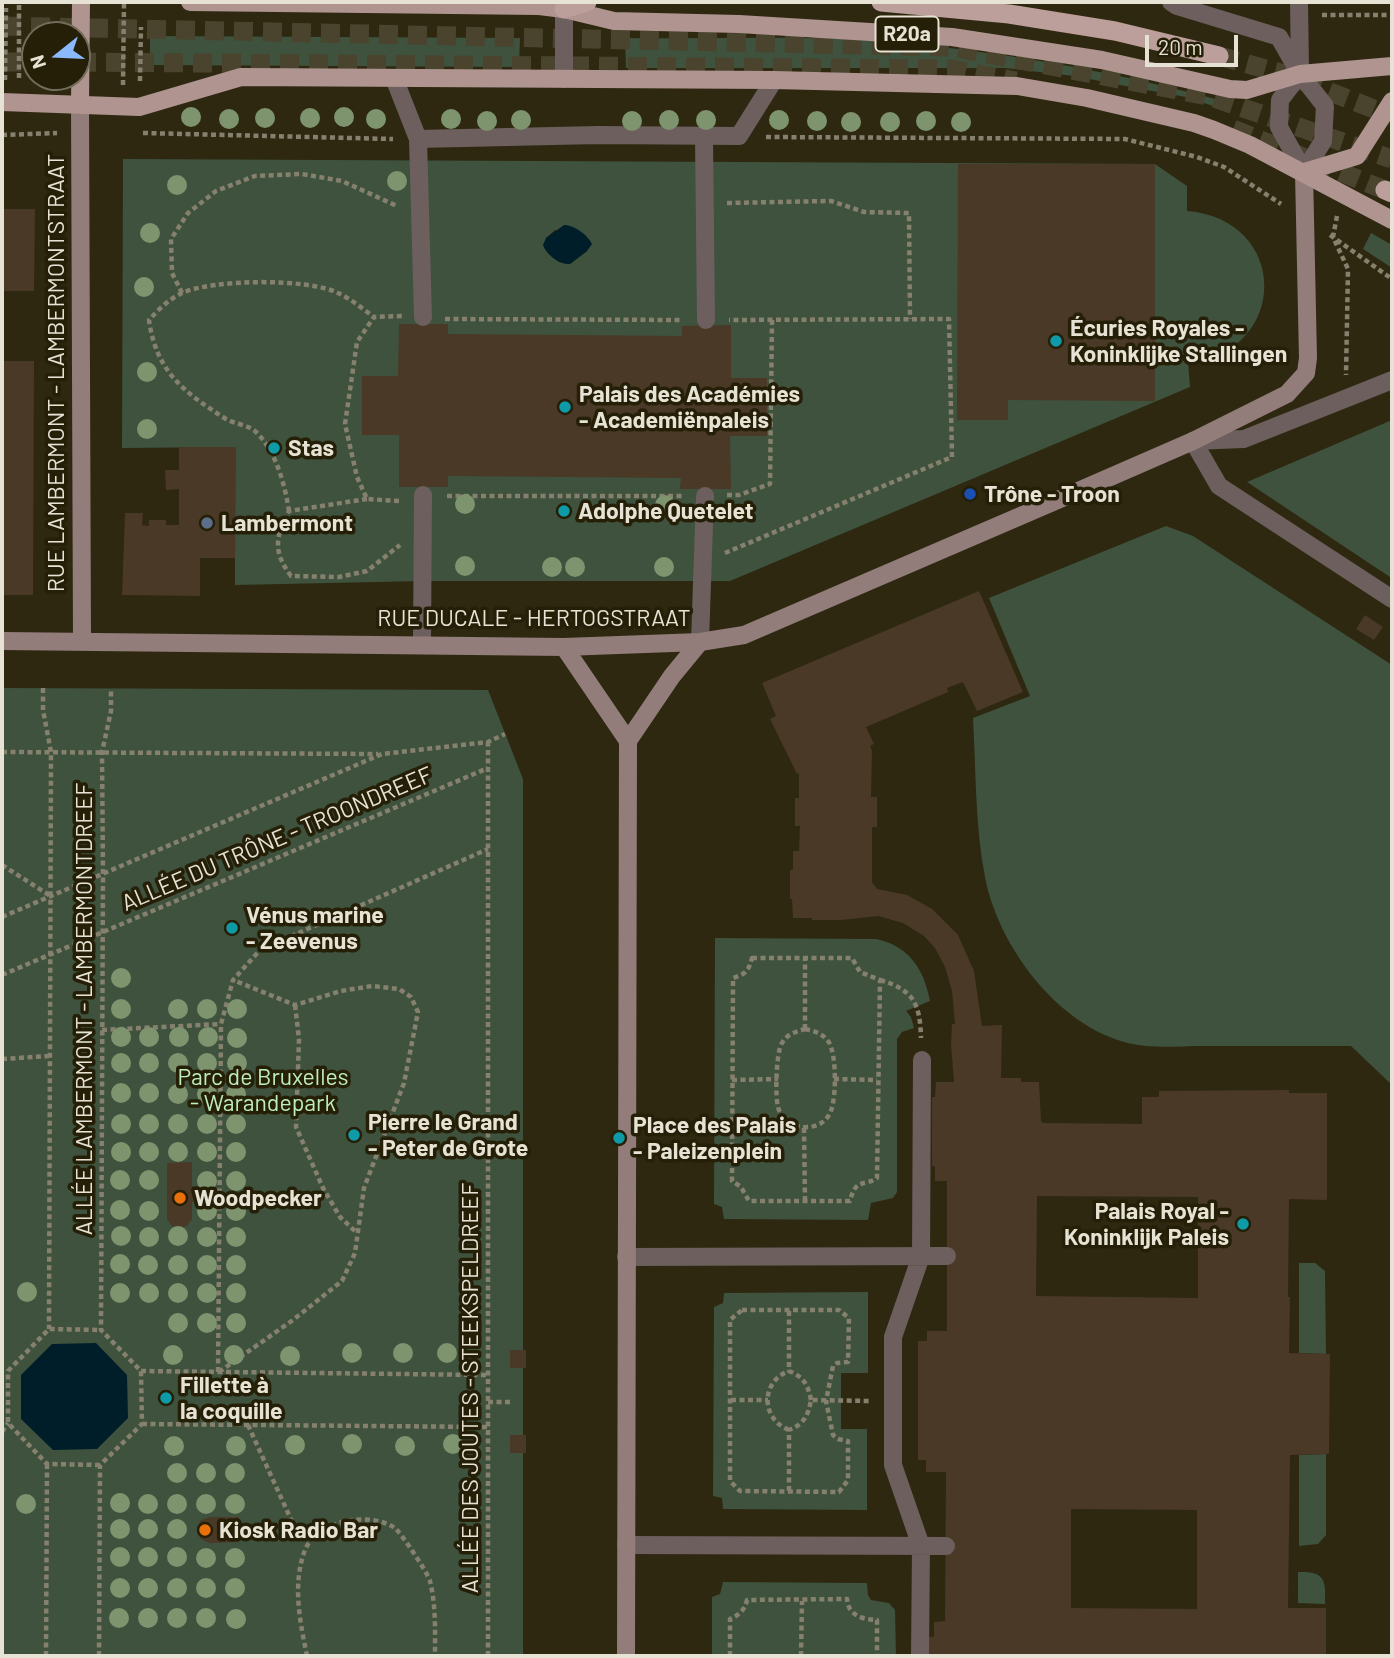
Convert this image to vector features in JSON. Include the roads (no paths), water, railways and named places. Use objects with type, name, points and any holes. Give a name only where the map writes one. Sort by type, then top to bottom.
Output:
[{"type":"highway","points":[[564,5],[587,2]]},
{"type":"highway","points":[[881,2],[1036,18],[1115,31],[1219,56]]},
{"type":"main road","points":[[80,105],[81,2]]},
{"type":"main road","name":"R20a","points":[[190,2],[564,5],[614,21],[739,24],[952,37],[1102,60],[1230,89],[1247,90],[1300,74],[1392,66]]},
{"type":"main road","name":"R20a","points":[[10,103],[139,107],[241,77],[774,80],[1017,86],[1087,98],[1194,122],[1250,145],[1392,220]]},
{"type":"main road","points":[[1304,172],[1357,156],[1392,102]]},
{"type":"main road","name":"RUE LAMBERMONT - LAMBERMONTSTRAAT","points":[[80,105],[82,641]]},
{"type":"main road","name":"RUE DUCALE - HERTOGSTRAAT","points":[[2,641],[564,647],[700,642],[752,632],[1193,440],[1287,394],[1306,373],[1308,291],[1304,172]]},
{"type":"main road","points":[[626,1656],[628,741],[672,676],[700,642]]},
{"type":"main road","points":[[564,647],[628,741]]},
{"type":"street","points":[[1171,2],[1215,19],[1279,37],[1300,74],[1325,106],[1323,141],[1304,172],[1279,127],[1280,100],[1300,74],[1299,9]]},
{"type":"street","points":[[564,5],[564,79]]},
{"type":"street","points":[[394,78],[418,139],[423,317]]},
{"type":"street","points":[[418,139],[598,135],[739,136],[774,80]]},
{"type":"street","points":[[704,137],[706,320]]},
{"type":"street","name":"RUE DUCALE - HERTOGSTRAAT","points":[[1193,440],[1244,439],[1392,380]]},
{"type":"street","points":[[1193,440],[1219,486],[1392,598]]},
{"type":"street","points":[[422,644],[423,495]]},
{"type":"street","points":[[700,642],[705,496]]},
{"type":"street","points":[[920,1656],[920,1546],[892,1465],[892,1401],[893,1337],[921,1256],[922,1060]]},
{"type":"street","points":[[626,1257],[947,1256]]},
{"type":"street","points":[[626,1545],[946,1546]]},
{"type":"water","points":[[564,225],[580,231],[592,244],[570,264],[554,258],[543,245],[546,238]]},
{"type":"water","points":[[96,1343],[127,1375],[128,1418],[97,1449],[53,1450],[21,1419],[21,1375],[52,1344]]},
{"type":"tunnel","points":[[2,26],[952,47],[1208,96],[1392,159]]},
{"type":"tunnel","points":[[1219,56],[1284,74],[1392,116]]},
{"type":"tunnel","points":[[2,62],[21,62]]},
{"type":"tunnel","points":[[91,62],[951,69],[1016,81]]},
{"type":"tunnel","points":[[1233,129],[1385,190]]},
{"type":"place","name":"Écuries Royales - Koninklijke Stallingen","points":[[1056,341]]},
{"type":"place","name":"Palais des Académies - Academiënpaleis","points":[[565,407]]},
{"type":"place","name":"Stas","points":[[274,448]]},
{"type":"place","name":"Trône - Troon","points":[[970,494]]},
{"type":"place","name":"Adolphe Quetelet","points":[[564,511]]},
{"type":"place","name":"Lambermont","points":[[207,523]]},
{"type":"place","name":"Vénus marine - Zeevenus","points":[[232,928]]},
{"type":"place","name":"Pierre le Grand - Peter de Grote","points":[[354,1135]]},
{"type":"place","name":"Place des Palais - Paleizenplein","points":[[619,1138]]},
{"type":"place","name":"Woodpecker","points":[[180,1198]]},
{"type":"place","name":"Palais Royal - Koninklijk Paleis","points":[[1243,1224]]},
{"type":"place","name":"Fillette à la coquille","points":[[166,1398]]},
{"type":"place","name":"Kiosk Radio Bar","points":[[205,1530]]},
{"type":"park label","name":"Parc de Bruxelles - Warandepark","points":[[263,1090]]}]
